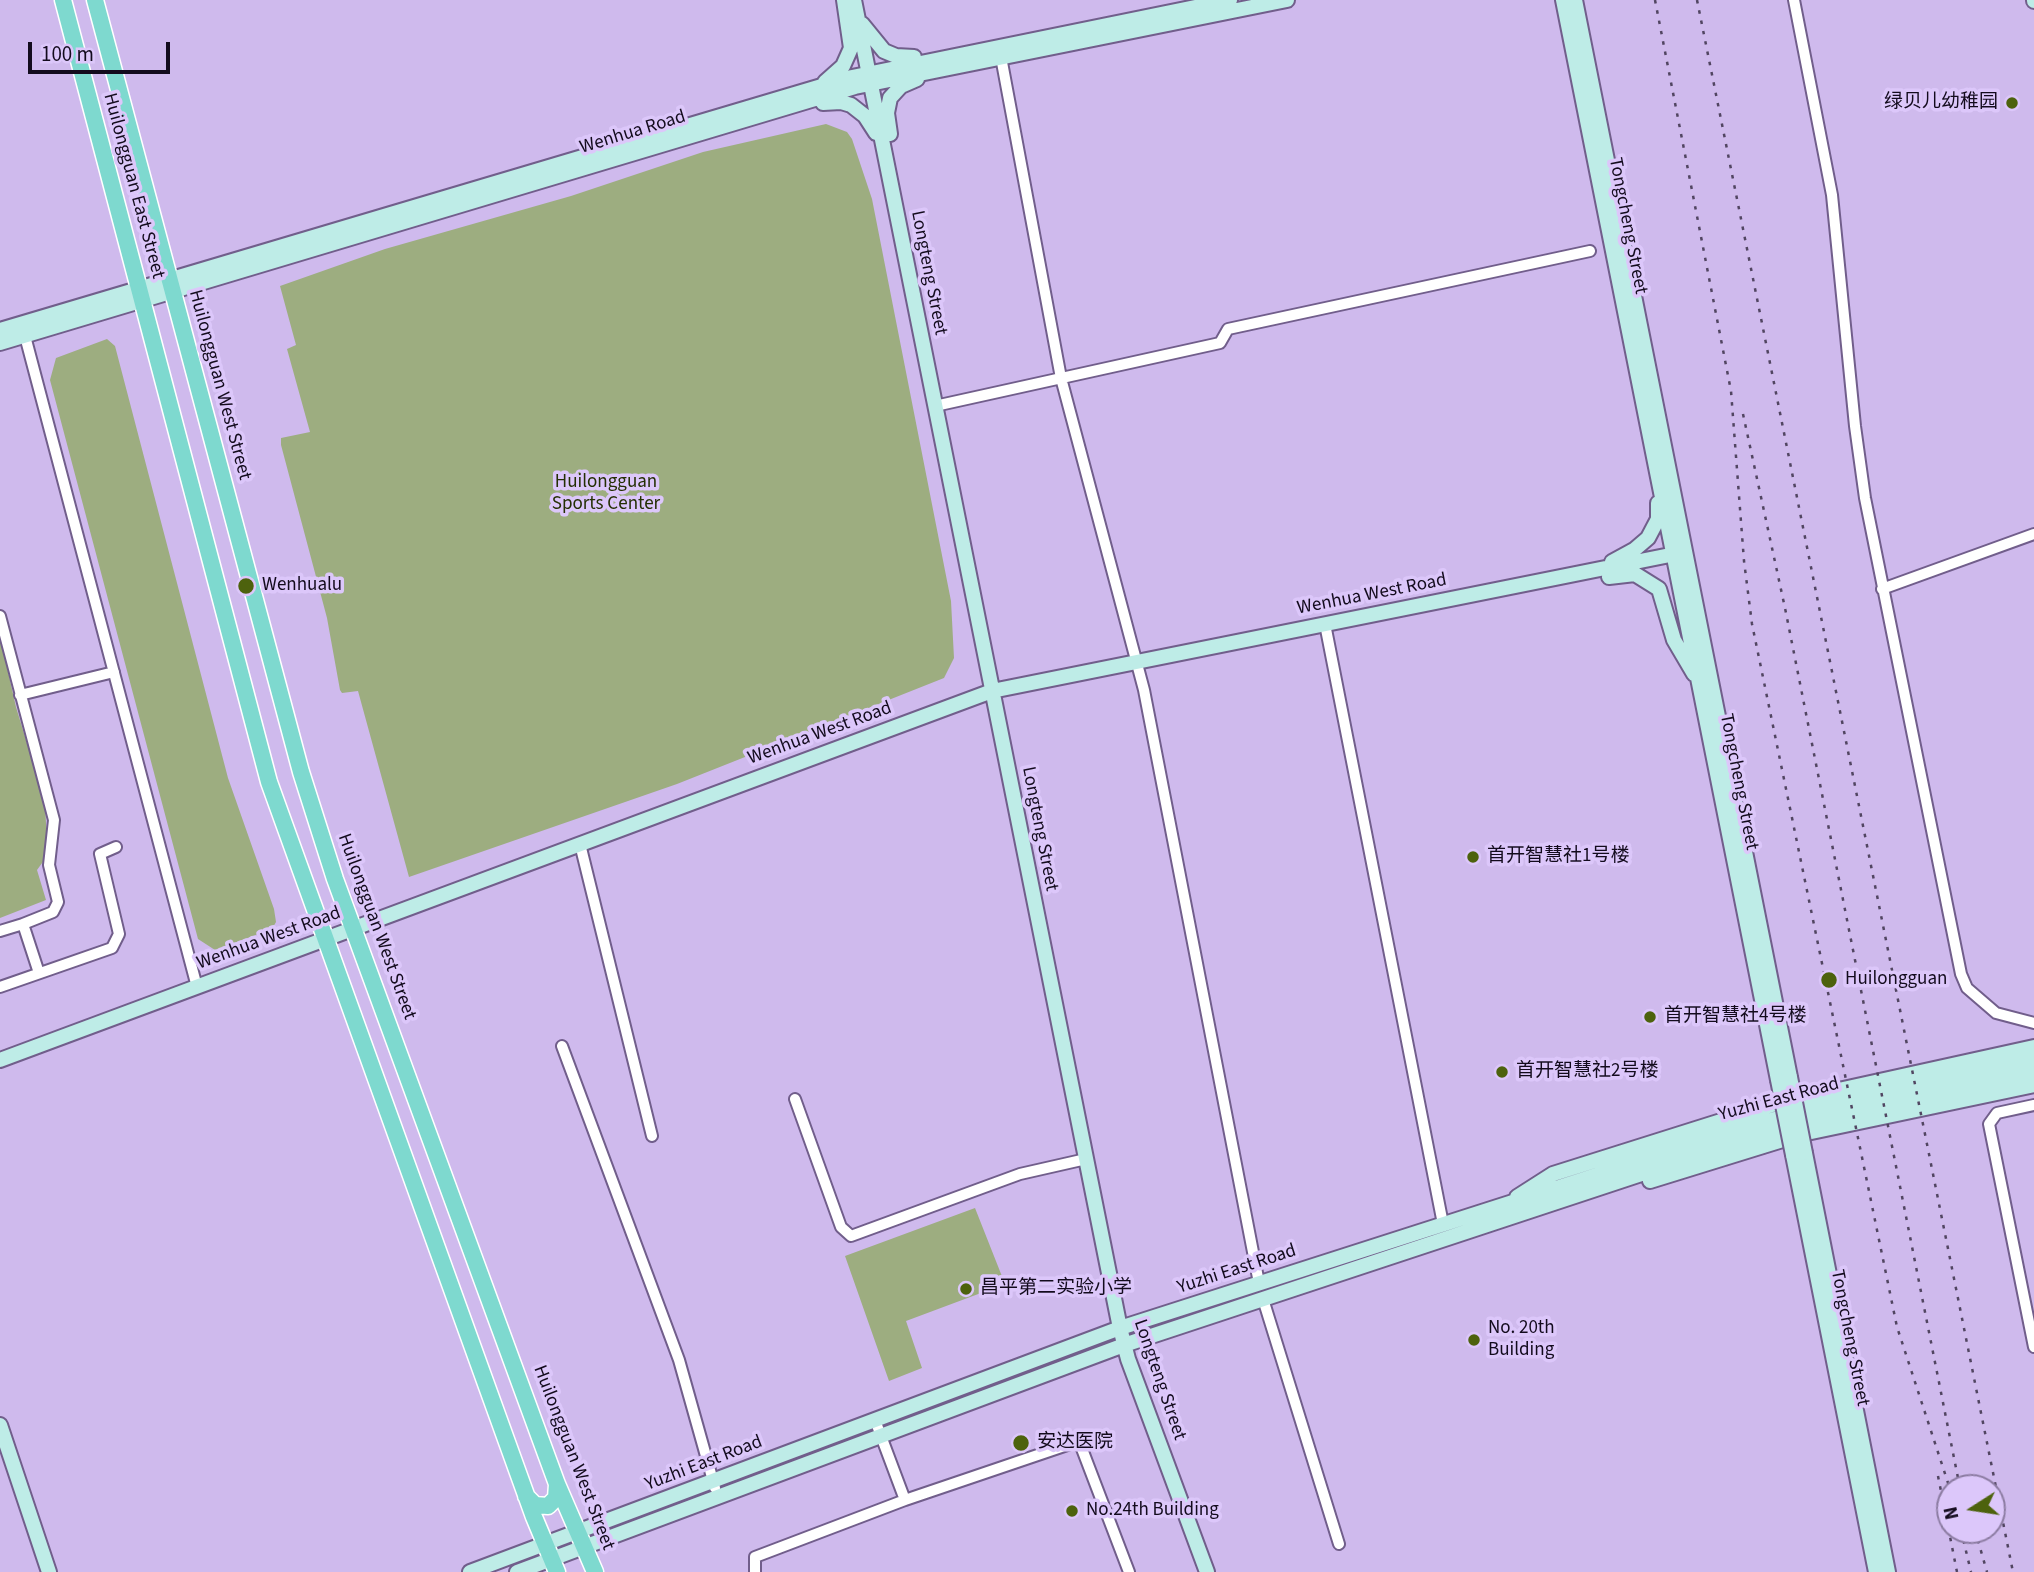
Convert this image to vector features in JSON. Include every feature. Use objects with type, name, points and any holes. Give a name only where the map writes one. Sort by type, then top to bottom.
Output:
[{"type":"main road","name":"Huilongguan East Street","points":[[62,0],[140,295]]},
{"type":"main road","name":"Huilongguan East Street","points":[[95,0],[171,286]]},
{"type":"main road","points":[[796,94],[829,80],[846,62],[851,41],[844,0]]},
{"type":"main road","points":[[854,0],[862,25],[872,40],[896,56],[920,57],[964,48],[1000,52]]},
{"type":"main road","name":"Longteng Street","points":[[854,0],[1120,1328],[1207,1572]]},
{"type":"main road","name":"Wenhua Road","points":[[1000,52],[1230,0]]},
{"type":"main road","name":"Wenhua Road","points":[[171,286],[796,94],[1000,52],[1287,0]]},
{"type":"main road","points":[[1557,0],[1578,80]]},
{"type":"main road","name":"Tongcheng Street","points":[[1563,0],[1644,405],[1679,554],[1701,693],[1784,1079]]},
{"type":"main road","name":"Tongcheng Street","points":[[1575,0],[1679,554],[1799,1154],[1888,1572]]},
{"type":"main road","points":[[895,205],[893,149],[887,113],[892,95],[910,81],[1000,52]]},
{"type":"main road","name":"Wenhua Road","points":[[0,330],[140,295],[729,124],[869,78]]},
{"type":"main road","points":[[729,124],[830,102],[847,103],[871,123],[889,177]]},
{"type":"main road","name":"Huilongguan West Street","points":[[171,286],[286,721],[353,929],[557,1483],[579,1540],[595,1572]]},
{"type":"main road","name":"Wenhua Road","points":[[0,343],[140,295]]},
{"type":"main road","points":[[140,295],[269,782],[551,1559]]},
{"type":"main road","points":[[1581,573],[1634,550],[1656,524],[1659,508],[1646,442],[1644,405]]},
{"type":"main road","name":"Wenhua West Road","points":[[0,1060],[992,691],[1679,554]]},
{"type":"main road","points":[[1548,580],[1628,574],[1653,582],[1664,597],[1674,640],[1701,693]]},
{"type":"main road","points":[[1504,1212],[1553,1174],[1775,1104],[2034,1047]]},
{"type":"main road","name":"Yuzhi East Road","points":[[579,1540],[717,1497],[1124,1345],[1797,1112],[2034,1061]]},
{"type":"main road","name":"Yuzhi East Road","points":[[517,1572],[551,1559],[579,1540],[713,1481],[1120,1328],[1443,1224],[1504,1212],[1782,1129],[2034,1073]]},
{"type":"main road","points":[[1504,1212],[1562,1209],[1802,1134],[2034,1085]]},
{"type":"main road","name":"Tongcheng Street","points":[[1799,1154],[1875,1572]]},
{"type":"main road","points":[[0,1425],[49,1572]]},
{"type":"main road","points":[[526,1496],[535,1505],[548,1506],[556,1499],[557,1483]]},
{"type":"main road","name":"Yuzhi East Road","points":[[470,1572],[551,1559]]},
{"type":"street","points":[[1794,0],[1832,195],[1858,451],[1882,589],[1963,982],[1996,1013],[2034,1024]]},
{"type":"street","points":[[1000,52],[1061,378],[1136,661],[1259,1283]]},
{"type":"street","points":[[935,406],[1220,343],[1228,329],[1590,251]]},
{"type":"street","points":[[25,336],[197,987]]},
{"type":"street","points":[[1882,589],[2034,534]]},
{"type":"street","points":[[0,616],[54,820],[49,865],[58,902],[53,912],[0,931]]},
{"type":"street","points":[[1325,624],[1443,1224]]},
{"type":"street","points":[[20,695],[114,672]]},
{"type":"street","points":[[580,844],[652,1136]]},
{"type":"street","points":[[0,987],[112,948],[119,934],[100,853],[116,847]]},
{"type":"street","points":[[23,923],[39,973]]},
{"type":"street","points":[[562,1046],[679,1360],[717,1497]]},
{"type":"street","points":[[795,1099],[841,1227],[851,1236],[1020,1174],[1086,1159]]},
{"type":"street","points":[[2034,1105],[1997,1113],[1989,1124],[2034,1348]]},
{"type":"street","points":[[1263,1299],[1339,1544]]},
{"type":"street","points":[[875,1420],[905,1500]]},
{"type":"street","points":[[755,1572],[755,1556],[905,1500],[1079,1441],[1129,1572]]},
{"type":"green space","name":"Huilongguan Sports Center","points":[[826,124],[847,132],[852,139],[872,199],[951,601],[954,658],[944,678],[677,784],[409,877],[358,691],[342,693],[340,690],[327,618],[281,445],[281,438],[310,432],[287,349],[296,345],[280,286],[385,249],[571,196],[703,152]]},
{"type":"green space","points":[[107,339],[115,346],[228,778],[274,909],[276,922],[272,929],[215,950],[198,939],[50,380],[56,358]]},
{"type":"green space","points":[[0,636],[16,707],[45,803],[47,843],[45,859],[37,870],[46,900],[0,918]]},
{"type":"green space","points":[[975,1208],[1005,1284],[906,1321],[922,1368],[889,1381],[845,1256]]},
{"type":"railway","points":[[1655,0],[1731,391],[1744,561],[1752,624],[1897,1327],[1945,1474]]},
{"type":"railway","points":[[1697,0],[2013,1572]]},
{"type":"railway","points":[[1743,414],[1785,608],[1957,1474]]},
{"type":"railway","points":[[1951,1544],[1957,1572]]},
{"type":"railway","points":[[1964,1544],[1971,1572]]},
{"type":"railway","points":[[1979,1544],[1987,1572]]},
{"type":"place","name":"绿贝儿幼稚园","points":[[2012,103]]},
{"type":"place","name":"Wenhualu","points":[[246,586]]},
{"type":"place","name":"首开智慧社1号楼","points":[[1473,857]]},
{"type":"place","name":"Huilongguan","points":[[1829,980]]},
{"type":"place","name":"首开智慧社4号楼","points":[[1650,1017]]},
{"type":"place","name":"首开智慧社2号楼","points":[[1502,1072]]},
{"type":"place","name":"昌平第二实验小学","points":[[966,1289]]},
{"type":"place","name":"No. 20th Building","points":[[1474,1340]]},
{"type":"place","name":"安达医院","points":[[1021,1443]]},
{"type":"place","name":"No.24th Building","points":[[1072,1511]]}]
